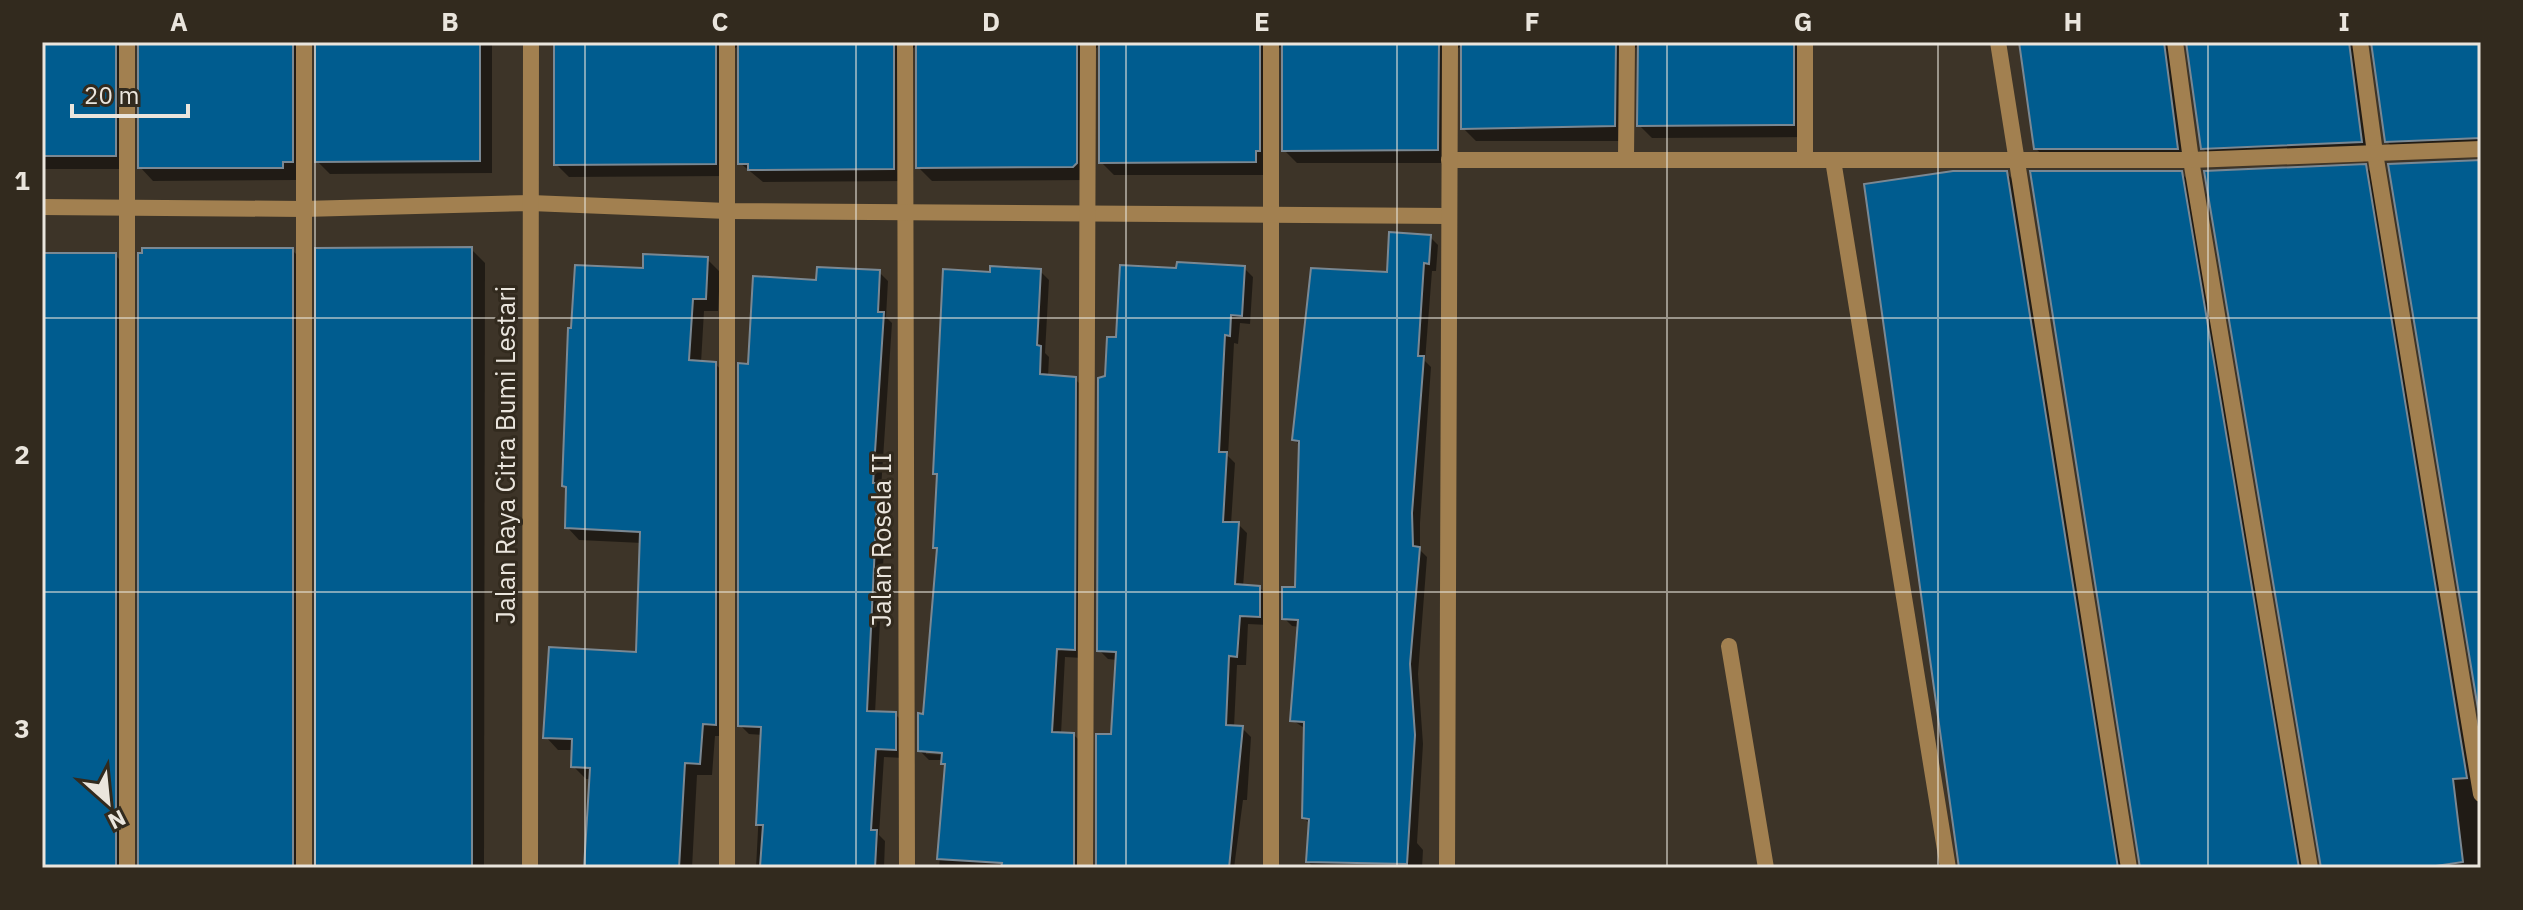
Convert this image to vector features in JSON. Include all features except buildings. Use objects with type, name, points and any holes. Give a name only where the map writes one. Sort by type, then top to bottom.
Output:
[{"type":"street","points":[[127,42],[127,868]]},
{"type":"street","points":[[304,42],[304,868]]},
{"type":"street","name":"Jalan Raya Citra Bumi Lestari","points":[[530,868],[531,42]]},
{"type":"street","points":[[727,42],[727,868]]},
{"type":"street","name":"Jalan Rosela II","points":[[905,42],[907,868]]},
{"type":"street","points":[[1085,868],[1088,42]]},
{"type":"street","points":[[1271,42],[1271,868]]},
{"type":"street","points":[[1447,868],[1450,42]]},
{"type":"street","points":[[1626,159],[1627,42]]},
{"type":"street","points":[[1805,42],[1805,160]]},
{"type":"street","points":[[1998,42],[2014,160],[2129,868]]},
{"type":"street","points":[[2175,42],[2191,160],[2310,868]]},
{"type":"street","points":[[2360,42],[2375,153],[2481,794]]},
{"type":"street","points":[[1449,160],[2191,160],[2481,149]]},
{"type":"street","points":[[1833,160],[1948,868]]},
{"type":"street","points":[[42,207],[303,209],[531,203],[727,211],[1449,216]]},
{"type":"street","points":[[1729,646],[1766,868]]}]
